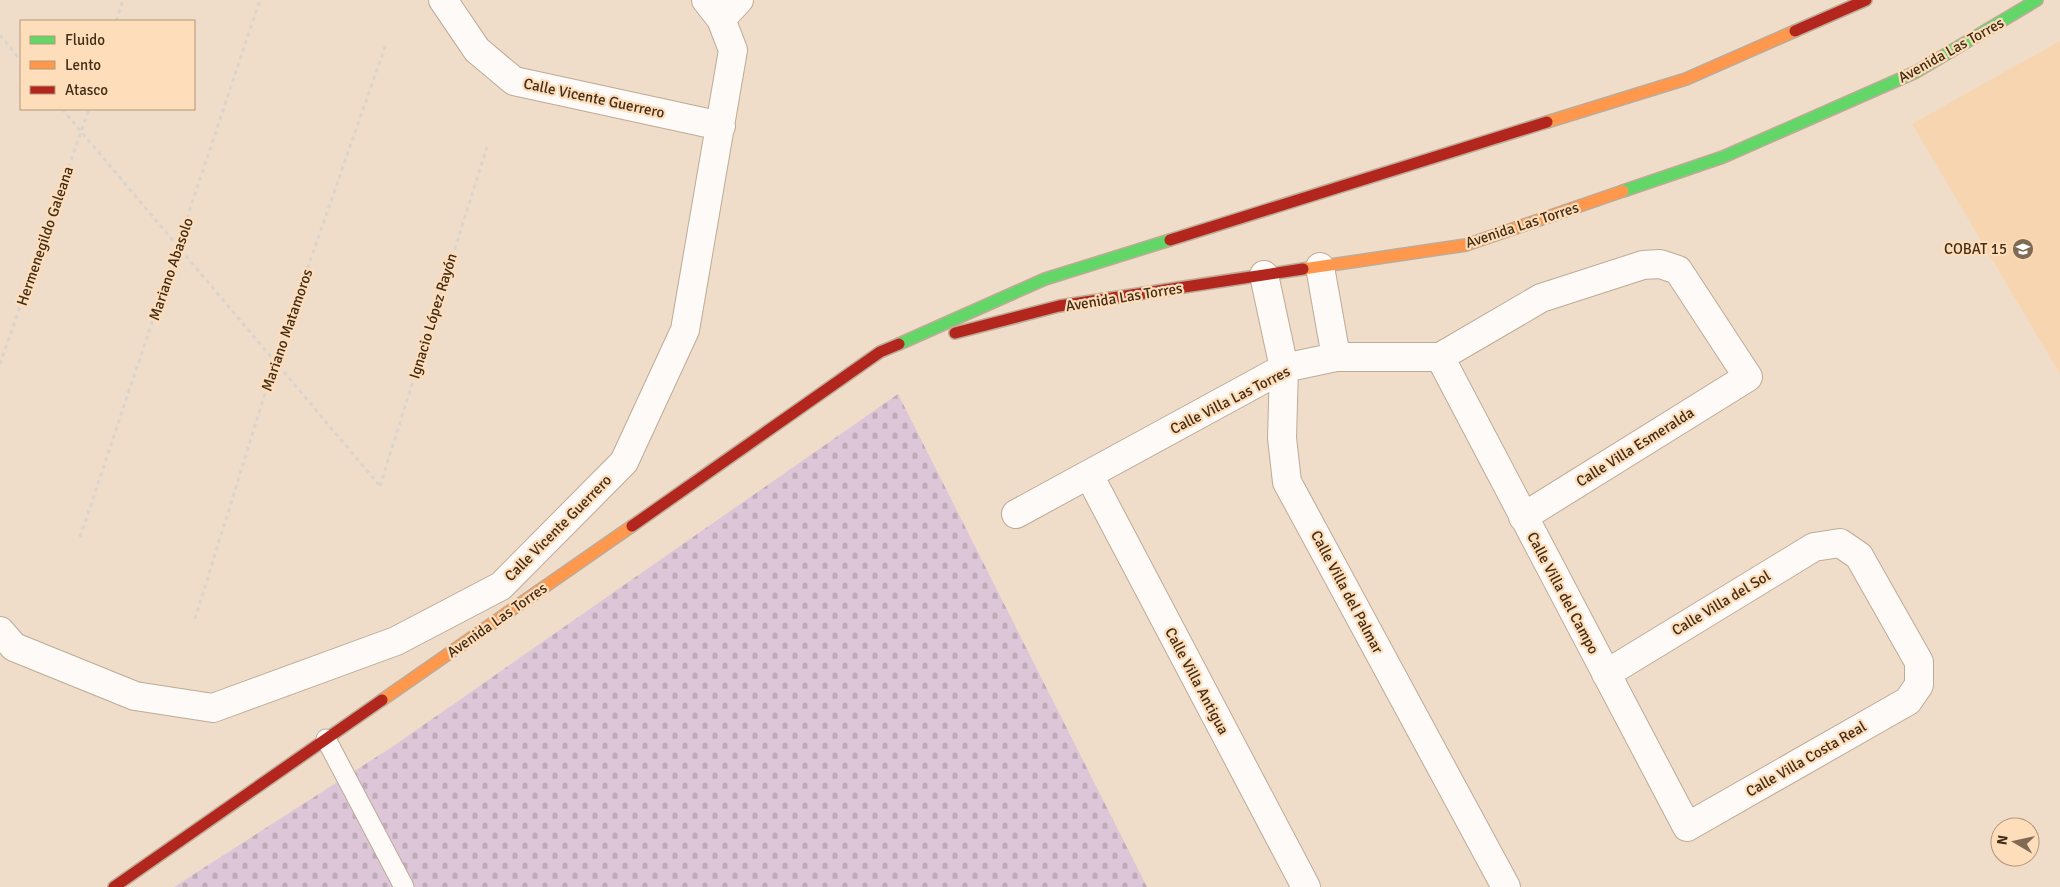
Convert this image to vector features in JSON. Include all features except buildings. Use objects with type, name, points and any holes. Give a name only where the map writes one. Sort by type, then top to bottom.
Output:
[{"type":"main road","name":"Avenida Las Torres","points":[[114,887],[880,352],[1045,278],[1686,79],[1866,0]]},
{"type":"main road","name":"Avenida Las Torres","points":[[880,352],[1060,306],[1466,245],[1723,157],[1916,72],[2037,0]]},
{"type":"street","name":"Calle Vicente Guerrero","points":[[443,0],[477,50],[514,81],[721,126]]},
{"type":"street","name":"Calle Vicente Guerrero","points":[[0,631],[14,647],[135,696],[213,708],[396,641],[501,586],[624,462],[685,330],[733,50],[722,6]]},
{"type":"street","name":"Calle Villa Esmeralda","points":[[1440,358],[1541,298],[1643,265],[1660,264],[1678,270],[1748,377],[1523,517]]},
{"type":"street","points":[[1320,267],[1336,358]]},
{"type":"street","name":"Calle Villa del Palmar","points":[[1264,275],[1284,368],[1282,438],[1287,482],[1506,887]]},
{"type":"street","name":"Calle Villa Las Torres","points":[[1016,514],[1284,368],[1336,358],[1440,358]]},
{"type":"street","name":"Calle Villa del Campo","points":[[1440,358],[1687,827]]},
{"type":"street","name":"Calle Villa Antigua","points":[[1089,474],[1306,887]]},
{"type":"street","name":"Calle Villa del Sol","points":[[1606,674],[1814,547],[1840,543],[1859,556],[1919,662],[1919,685]]},
{"type":"street","name":"Calle Villa Costa Real","points":[[1687,827],[1908,702],[1919,685]]},
{"type":"lane","points":[[326,739],[404,887]]},
{"type":"path","points":[[116,20],[123,0]]},
{"type":"path","name":"Mariano Abasolo","points":[[80,537],[260,0]]},
{"type":"path","points":[[0,35],[20,60]]},
{"type":"path","name":"Mariano Matamoros","points":[[195,619],[275,361],[386,44]]},
{"type":"path","points":[[63,110],[275,361]]},
{"type":"path","name":"Hermenegildo Galeana","points":[[0,364],[89,110]]},
{"type":"path","name":"Ignacio López Rayón","points":[[275,361],[380,486],[487,147]]},
{"type":"shaded area","name":"COBAT 15","points":[[2060,41],[2060,374],[1912,124]]},
{"type":"green space","points":[[898,394],[1147,887],[174,887],[392,747]]},
{"type":"traffic: fast","points":[[1623,191],[1723,157],[1916,72],[2037,0]]},
{"type":"traffic: fast","points":[[899,344],[1045,279],[1170,240]]},
{"type":"traffic: slow","points":[[1547,122],[1686,79],[1795,31]]},
{"type":"traffic: slow","points":[[1303,269],[1466,245],[1623,191]]},
{"type":"traffic: slow","points":[[382,700],[632,526]]},
{"type":"traffic: jam","points":[[1795,31],[1866,0]]},
{"type":"traffic: jam","points":[[1170,240],[1547,122]]},
{"type":"traffic: jam","points":[[955,333],[1059,306],[1303,269]]},
{"type":"traffic: jam","points":[[632,526],[880,352],[899,344]]},
{"type":"traffic: jam","points":[[114,887],[382,700]]},
{"type":"place","name":"COBAT 15","points":[[2023,249]]}]
